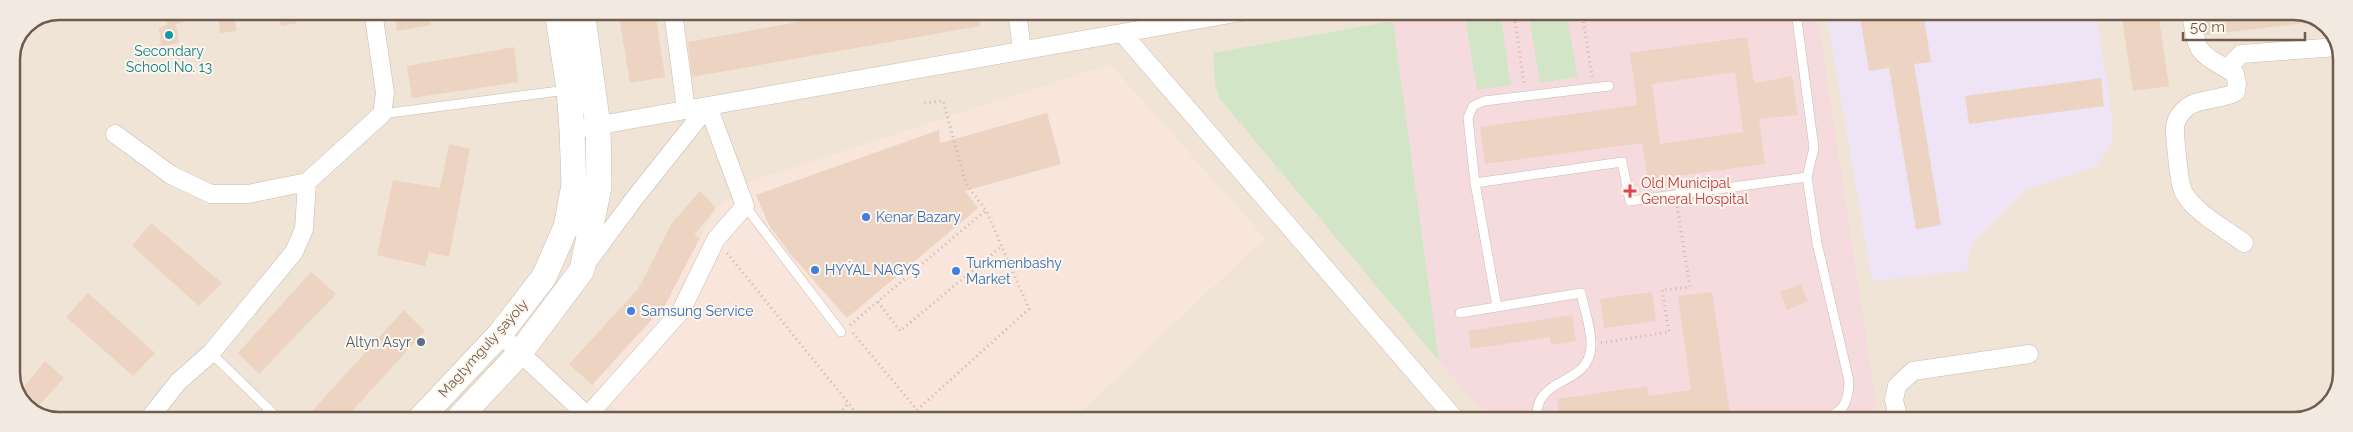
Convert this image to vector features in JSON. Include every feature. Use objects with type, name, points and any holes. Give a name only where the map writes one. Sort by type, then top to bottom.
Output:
[{"type":"street","points":[[115,134],[171,175],[210,194],[248,194],[307,182],[382,114],[385,93],[374,20]]},
{"type":"street","name":"Magtymguly şaýoly","points":[[427,412],[500,334],[544,276],[566,228],[574,185],[572,130],[569,89],[558,20]]},
{"type":"street","name":"Magtymguly şaýoly","points":[[465,412],[519,354],[582,270],[599,187],[598,126],[583,20]]},
{"type":"street","points":[[678,20],[686,110]]},
{"type":"street","points":[[1018,20],[1022,50]]},
{"type":"street","points":[[572,130],[1202,20]]},
{"type":"street","points":[[2192,20],[2196,45],[2200,53],[2234,74],[2237,84],[2236,92],[2229,96],[2196,103],[2183,110],[2174,124],[2184,192],[2193,206],[2244,243]]},
{"type":"street","points":[[1123,34],[1449,412]]},
{"type":"street","points":[[2227,69],[2241,54],[2331,47]]},
{"type":"street","points":[[594,412],[681,311],[716,239],[745,206],[708,106]]},
{"type":"street","points":[[582,270],[634,199],[708,106]]},
{"type":"street","points":[[154,412],[178,382],[211,353],[294,252],[304,229],[307,182]]},
{"type":"street","points":[[500,334],[581,412]]},
{"type":"street","points":[[1896,412],[1894,400],[1897,386],[1913,371],[2029,354]]},
{"type":"lane","points":[[1797,20],[1814,148],[1807,177],[1817,243],[1849,381],[1849,397],[1845,407],[1839,412]]},
{"type":"lane","points":[[1498,306],[1475,183],[1468,118],[1473,106],[1484,101],[1609,86]]},
{"type":"lane","points":[[382,114],[569,89]]},
{"type":"lane","points":[[1475,183],[1622,162],[1630,202],[1807,177]]},
{"type":"lane","points":[[745,206],[842,332]]},
{"type":"lane","points":[[1460,313],[1581,292],[1591,345],[1584,368],[1578,374],[1550,387],[1543,394],[1536,412]]},
{"type":"lane","points":[[211,353],[269,410]]},
{"type":"path","points":[[1515,20],[1526,96]]},
{"type":"path","points":[[1583,20],[1594,87]]},
{"type":"path","points":[[922,103],[943,101],[966,184],[986,210],[1029,309],[917,410],[848,327],[986,210]]},
{"type":"path","points":[[1591,345],[1668,332],[1662,290],[1690,287],[1676,195]]},
{"type":"path","points":[[716,239],[855,412]]},
{"type":"path","points":[[878,302],[900,331],[1002,246]]},
{"type":"path","points":[[840,412],[848,404]]},
{"type":"shaded area","name":"Old Municipal General Hospital","points":[[1818,20],[1878,412],[1484,412],[1439,361],[1393,21]]},
{"type":"shaded area","points":[[1827,20],[2097,20],[2112,116],[2112,142],[2096,167],[2024,191],[1972,243],[1967,271],[1872,281]]},
{"type":"shaded area","points":[[2299,20],[2313,25],[2323,33],[2330,44],[2333,57],[2333,378],[2328,392],[2320,402],[2313,407],[2299,412],[54,412],[42,408],[31,401],[21,383],[20,375],[20,59],[23,44],[31,31],[44,23],[52,21]]},
{"type":"shaded area","name":"Turkmenbashy Market","points":[[1110,64],[1265,238],[1081,412],[618,412],[592,385],[666,303],[716,208],[754,180]]},
{"type":"green space","points":[[1465,20],[1501,20],[1511,85],[1477,90]]},
{"type":"green space","points":[[1529,20],[1567,20],[1578,77],[1540,83]]},
{"type":"green space","points":[[1393,21],[1439,361],[1220,99],[1215,85],[1213,53]]},
{"type":"building","name":"Secondary School No. 13","points":[[167,20],[190,20],[176,24],[179,43],[161,46],[159,28],[167,25]]},
{"type":"building","name":"Secondary School No. 13","points":[[218,20],[235,20],[237,31],[220,33]]},
{"type":"building","points":[[280,20],[296,20],[297,23],[281,26]]},
{"type":"building","points":[[395,20],[430,20],[431,25],[397,31]]},
{"type":"building","points":[[620,20],[656,20],[665,77],[630,83]]},
{"type":"building","points":[[808,20],[980,20],[980,26],[692,77],[688,42]]},
{"type":"building","points":[[1860,20],[1924,20],[1931,62],[1914,64],[1941,225],[1916,229],[1889,68],[1869,71]]},
{"type":"building","points":[[2122,20],[2159,20],[2169,86],[2133,91]]},
{"type":"building","points":[[2203,20],[2299,20],[2307,23],[2206,35]]},
{"type":"building","points":[[1747,37],[1754,83],[1792,76],[1798,115],[1759,119],[1765,164],[1648,180],[1642,143],[1485,164],[1480,127],[1637,105],[1630,53]],"holes":[[[1735,72],[1743,132],[1660,144],[1652,84]]]},
{"type":"building","points":[[514,47],[518,82],[412,98],[407,66]]},
{"type":"building","points":[[2101,78],[2104,106],[1969,124],[1965,96]]},
{"type":"building","name":"Kenar Bazary","points":[[1047,113],[1061,164],[965,191],[978,208],[847,318],[792,256],[770,227],[756,195],[939,130],[940,143]]},
{"type":"building","points":[[449,144],[470,149],[449,257],[429,252],[425,266],[377,255],[393,180],[440,188]]},
{"type":"building","points":[[700,191],[716,208],[694,235],[700,238],[665,305],[592,385],[569,364],[638,289],[672,223]]},
{"type":"building","points":[[151,223],[222,283],[199,306],[132,246]]},
{"type":"building","points":[[311,272],[336,294],[259,374],[238,353]]},
{"type":"building","points":[[1801,284],[1808,301],[1787,310],[1780,292]]},
{"type":"building","points":[[1652,292],[1656,321],[1604,328],[1600,299]]},
{"type":"building","points":[[1712,292],[1730,412],[1559,412],[1557,399],[1647,386],[1648,396],[1691,390],[1678,296]]},
{"type":"building","points":[[88,293],[155,353],[133,376],[66,317]]},
{"type":"building","points":[[404,310],[425,331],[351,412],[311,412]]},
{"type":"building","points":[[1572,315],[1576,341],[1551,345],[1550,337],[1471,349],[1468,331]]},
{"type":"building","points":[[45,361],[64,378],[39,406],[31,401],[23,388]]},
{"type":"place","name":"Secondary School No. 13","points":[[169,35]]},
{"type":"place","name":"Old Municipal General Hospital","points":[[1630,191]]},
{"type":"place","name":"Kenar Bazary","points":[[866,217]]},
{"type":"place","name":"HYÝAL NAGYŞ","points":[[815,270]]},
{"type":"place","name":"Turkmenbashy Market","points":[[956,271]]},
{"type":"place","name":"Samsung Service","points":[[631,311]]},
{"type":"place","name":"Altyn Asyr","points":[[421,342]]}]
